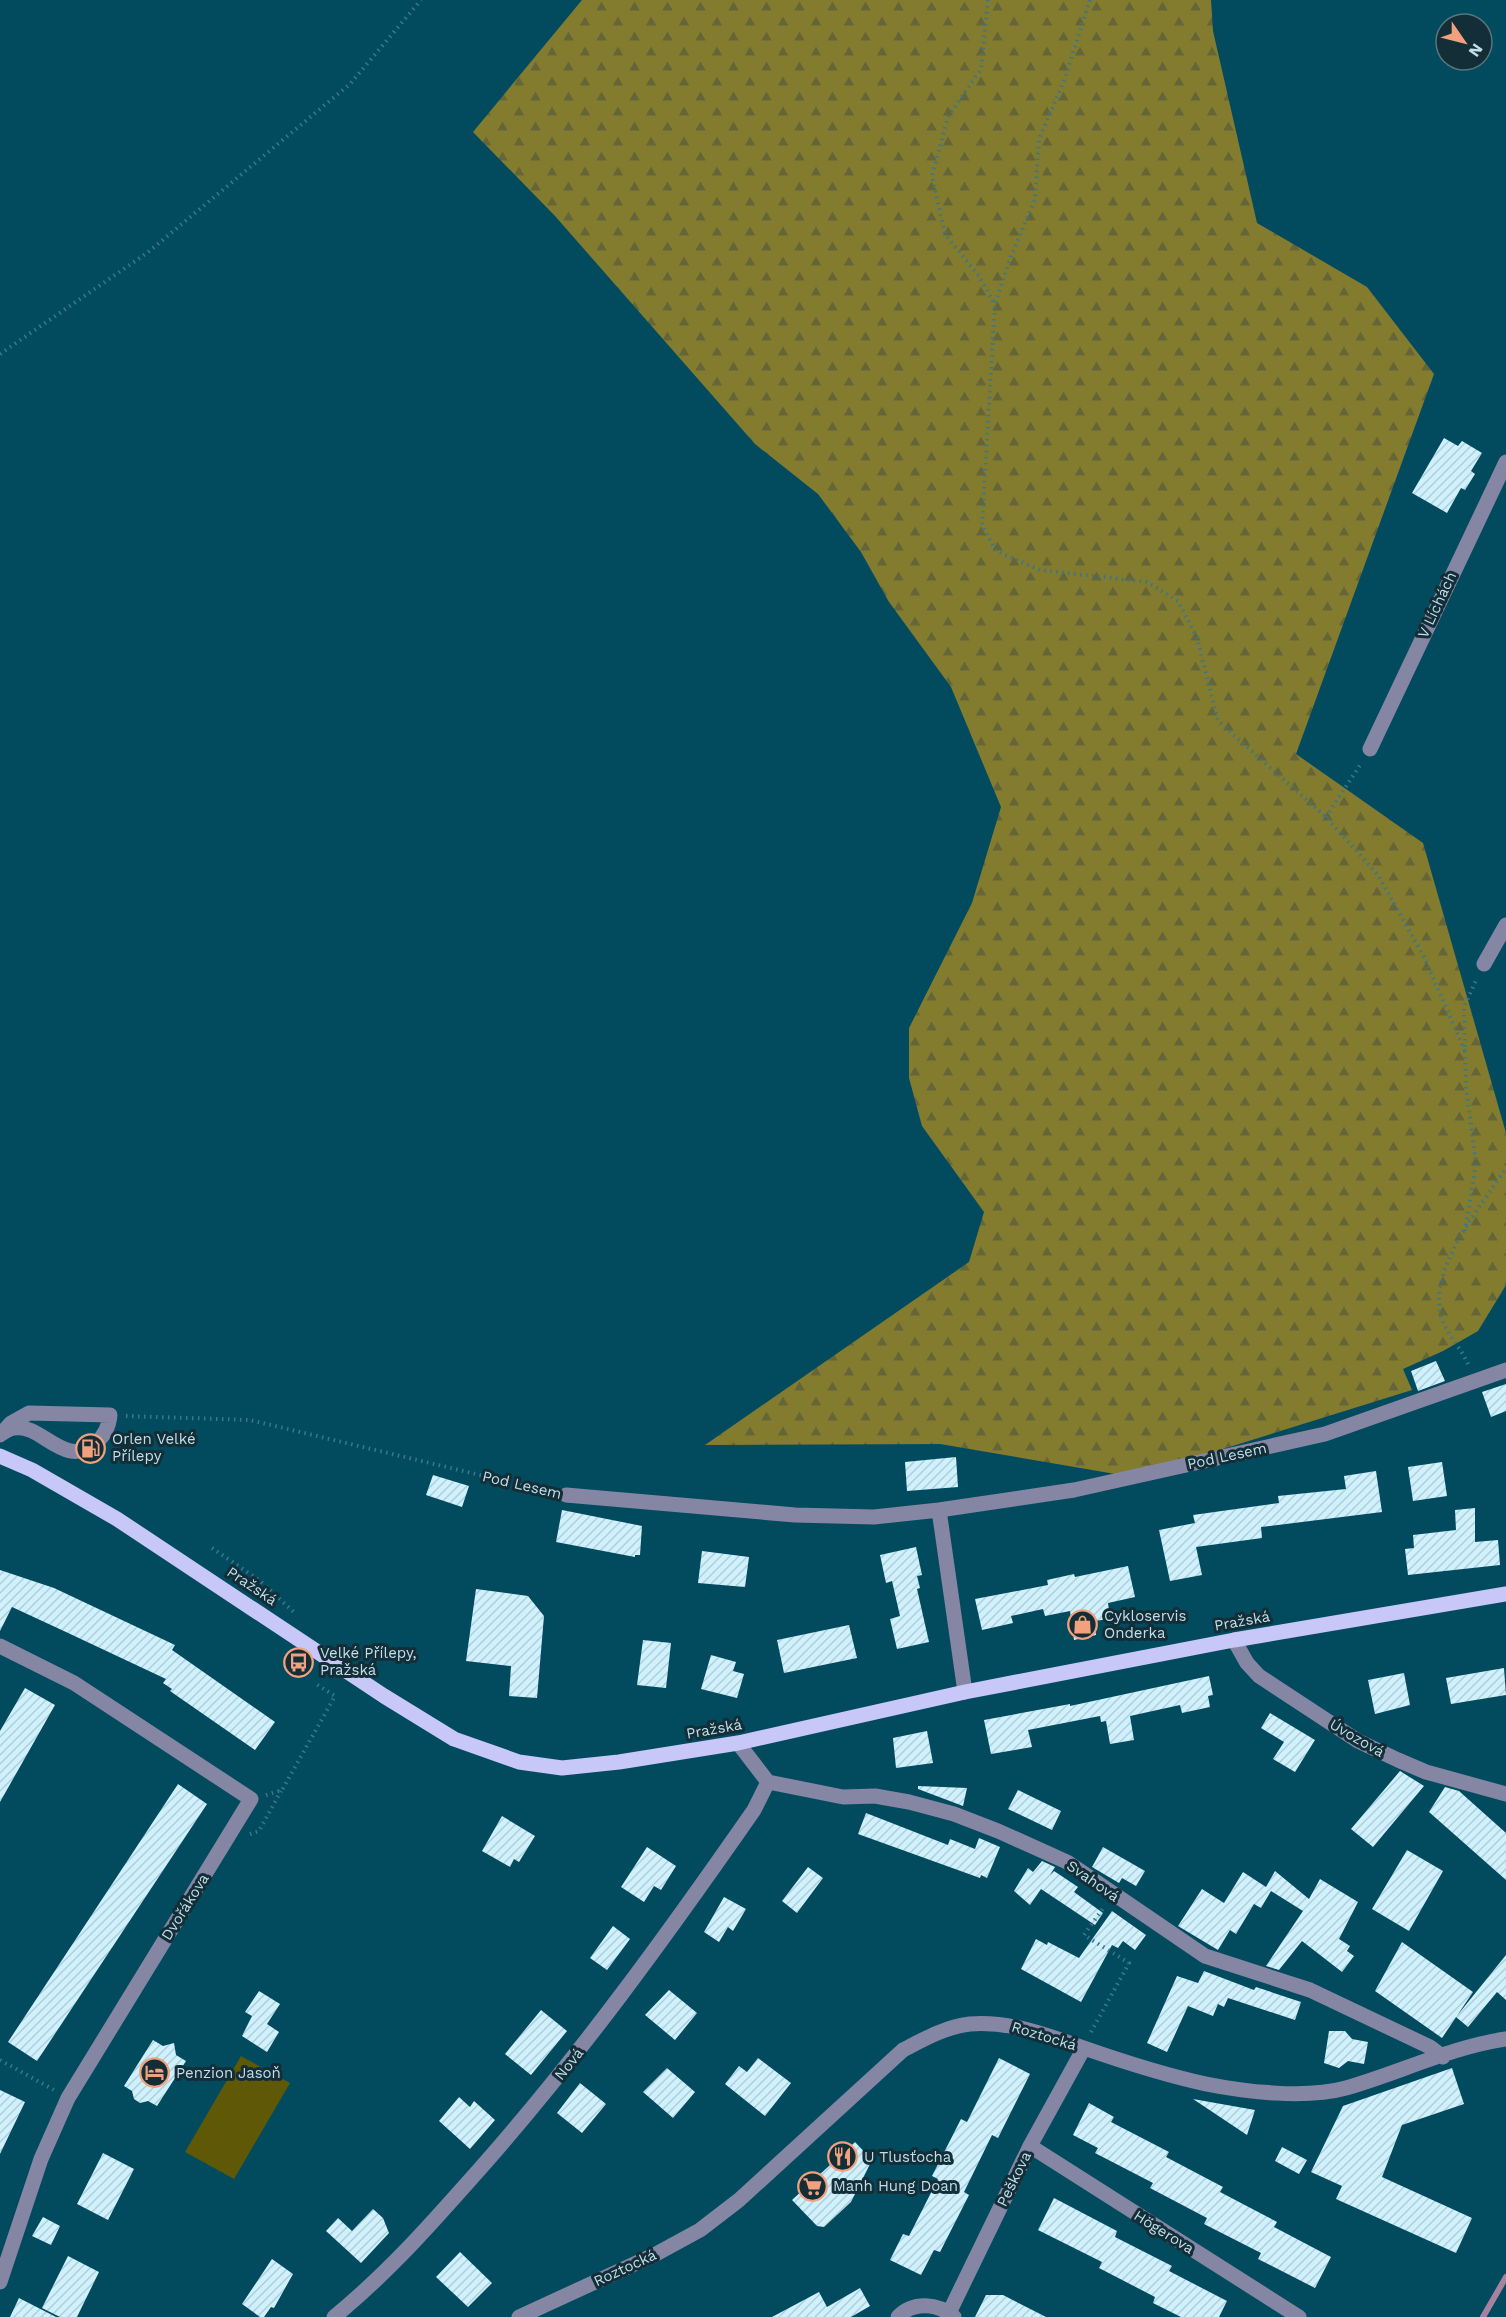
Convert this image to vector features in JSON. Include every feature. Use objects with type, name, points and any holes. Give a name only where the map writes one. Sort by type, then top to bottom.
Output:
[{"type":"main road","name":"Pražská","points":[[0,1456],[41,1475],[117,1519],[384,1696],[454,1738],[519,1762],[562,1768],[619,1762],[738,1743],[965,1692],[1234,1640],[1506,1594]]},
{"type":"street","name":"V Líchách","points":[[1370,749],[1506,462]]},
{"type":"street","points":[[1484,964],[1506,925]]},
{"type":"street","name":"Pod Lesem","points":[[566,1495],[795,1515],[874,1517],[939,1510],[1074,1490],[1326,1434],[1506,1370]]},
{"type":"street","points":[[30,1413],[110,1415],[104,1435],[93,1445],[80,1452],[69,1451],[23,1429],[14,1428],[1,1434],[11,1423],[30,1413]]},
{"type":"street","points":[[939,1510],[965,1692]]},
{"type":"street","name":"Úvozová","points":[[1234,1640],[1247,1663],[1259,1676],[1358,1740],[1426,1772],[1506,1794]]},
{"type":"street","points":[[0,1646],[74,1683],[251,1799]]},
{"type":"street","points":[[738,1743],[768,1782]]},
{"type":"street","name":"Svahová","points":[[768,1782],[843,1797],[875,1796],[954,1814],[1051,1853],[1205,1956],[1310,1990],[1430,2047],[1443,2057]]},
{"type":"street","name":"Nová","points":[[334,2317],[408,2251],[525,2118],[581,2050],[661,1943],[754,1810],[768,1782]]},
{"type":"street","name":"Dvořákova","points":[[0,2282],[41,2159],[68,2098],[251,1799]]},
{"type":"street","name":"Roztocká","points":[[519,2317],[656,2254],[699,2230],[739,2200],[903,2050],[934,2033],[969,2025],[1000,2024],[1028,2028],[1084,2048],[1206,2084],[1258,2091],[1311,2092],[1343,2089],[1506,2039]]},
{"type":"street","name":"Peškova","points":[[951,2315],[1030,2146],[1084,2048]]},
{"type":"street","name":"Högerova","points":[[1030,2146],[1299,2317]]},
{"type":"street","points":[[897,2317],[915,2306],[929,2305],[951,2315]]},
{"type":"path","points":[[0,354],[147,254],[350,84],[421,0]]},
{"type":"path","points":[[988,0],[981,69],[948,117],[932,176],[945,234],[978,275],[995,304]]},
{"type":"path","points":[[1090,0],[1065,78],[1039,139],[1035,200],[1011,256],[995,304],[982,525],[996,551],[1040,570],[1147,582],[1178,602],[1197,638],[1218,721],[1326,817],[1378,875],[1424,957],[1464,1051]]},
{"type":"path","points":[[1326,817],[1370,749]]},
{"type":"path","points":[[1465,1231],[1476,1164],[1466,1087],[1464,1007],[1484,964]]},
{"type":"path","points":[[1475,1382],[1467,1362],[1442,1318],[1438,1300],[1440,1283],[1465,1231],[1506,1168]]},
{"type":"path","name":"Pod Lesem","points":[[110,1415],[250,1419],[566,1495]]},
{"type":"path","points":[[212,1548],[259,1580],[301,1618]]},
{"type":"path","points":[[251,1799],[282,1790],[335,1696],[316,1684]]},
{"type":"path","points":[[1097,2017],[1129,1963],[1084,1935],[1113,1894]]},
{"type":"path","points":[[0,2060],[68,2098]]},
{"type":"green space","points":[[582,0],[1211,0],[1213,31],[1257,223],[1367,287],[1434,374],[1296,754],[1423,843],[1506,1133],[1506,1285],[1478,1331],[1443,1351],[1403,1369],[1412,1390],[1133,1477],[940,1444],[705,1445],[969,1262],[984,1212],[922,1126],[909,1078],[909,1028],[972,903],[1001,807],[951,687],[889,602],[861,552],[818,494],[755,444],[555,216],[473,132]]},
{"type":"shaded area","points":[[241,2056],[290,2083],[234,2179],[185,2152]]},
{"type":"building","points":[[1444,438],[1458,446],[1462,441],[1482,453],[1471,471],[1475,474],[1465,490],[1461,488],[1447,513],[1412,493]]},
{"type":"building","points":[[1436,1361],[1445,1381],[1418,1391],[1411,1371]]},
{"type":"building","points":[[1506,1384],[1506,1411],[1491,1417],[1482,1392]]},
{"type":"building","points":[[956,1457],[958,1487],[907,1491],[905,1462]]},
{"type":"building","points":[[1442,1462],[1447,1496],[1413,1501],[1408,1467]]},
{"type":"building","points":[[1376,1471],[1382,1512],[1261,1527],[1262,1538],[1196,1547],[1202,1575],[1170,1581],[1159,1530],[1195,1523],[1193,1515],[1279,1503],[1278,1496],[1346,1489],[1344,1476]]},
{"type":"building","points":[[433,1475],[469,1486],[462,1507],[426,1495]]},
{"type":"building","points":[[1475,1508],[1475,1542],[1498,1540],[1500,1565],[1408,1575],[1405,1549],[1414,1548],[1413,1535],[1456,1530],[1455,1510]]},
{"type":"building","points":[[562,1510],[642,1526],[640,1555],[635,1555],[635,1557],[556,1542]]},
{"type":"building","points":[[916,1547],[922,1575],[917,1576],[920,1588],[917,1589],[929,1642],[897,1649],[890,1619],[900,1616],[892,1581],[886,1583],[880,1555]]},
{"type":"building","points":[[702,1551],[749,1557],[745,1587],[698,1583]]},
{"type":"building","points":[[1128,1566],[1135,1597],[1108,1603],[1110,1619],[1094,1621],[1096,1635],[1074,1640],[1070,1611],[1045,1616],[1043,1609],[1011,1616],[1013,1623],[982,1630],[975,1599],[1048,1585],[1047,1580],[1074,1574],[1075,1577]]},
{"type":"building","points":[[0,1570],[54,1588],[175,1645],[172,1650],[275,1722],[255,1750],[170,1691],[172,1689],[163,1683],[166,1679],[66,1632],[12,1607],[0,1631]]},
{"type":"building","points":[[476,1589],[528,1596],[544,1616],[537,1698],[509,1696],[511,1666],[466,1661]]},
{"type":"building","points":[[849,1625],[857,1658],[784,1673],[777,1640]]},
{"type":"building","points":[[643,1640],[671,1643],[666,1688],[637,1685]]},
{"type":"building","points":[[711,1655],[736,1662],[733,1671],[744,1674],[737,1698],[701,1689]]},
{"type":"building","points":[[1504,1668],[1506,1695],[1451,1704],[1446,1678]]},
{"type":"building","points":[[1404,1673],[1410,1705],[1375,1714],[1368,1680]]},
{"type":"building","points":[[1209,1676],[1213,1695],[1208,1696],[1210,1707],[1182,1713],[1180,1705],[1130,1716],[1134,1740],[1110,1744],[1106,1721],[1101,1722],[1100,1716],[1028,1730],[1032,1747],[991,1754],[984,1720],[1070,1704],[1070,1706]]},
{"type":"building","points":[[25,1688],[55,1705],[0,1802],[0,1731]]},
{"type":"building","points":[[1270,1713],[1315,1740],[1295,1772],[1273,1759],[1284,1742],[1261,1728]]},
{"type":"building","points":[[927,1731],[933,1763],[896,1768],[893,1738]]},
{"type":"building","points":[[1400,1771],[1424,1786],[1373,1847],[1351,1829]]},
{"type":"building","points":[[178,1784],[207,1804],[37,2061],[8,2042]]},
{"type":"building","points":[[918,1786],[967,1788],[963,1806],[918,1789]]},
{"type":"building","points":[[1445,1787],[1459,1791],[1506,1833],[1506,1880],[1429,1812]]},
{"type":"building","points":[[1018,1790],[1061,1811],[1052,1830],[1008,1809]]},
{"type":"building","points":[[866,1813],[948,1845],[950,1839],[975,1849],[979,1838],[1000,1847],[987,1878],[981,1875],[980,1878],[858,1834]]},
{"type":"building","points":[[502,1816],[535,1836],[519,1862],[514,1859],[510,1867],[482,1851]]},
{"type":"building","points":[[647,1847],[676,1866],[661,1890],[654,1886],[644,1902],[621,1887]]},
{"type":"building","points":[[1103,1847],[1145,1871],[1136,1886],[1122,1878],[1119,1883],[1092,1867]]},
{"type":"building","points":[[1407,1850],[1443,1871],[1409,1931],[1372,1909]]},
{"type":"building","points":[[1042,1861],[1055,1867],[1050,1875],[1054,1871],[1078,1887],[1074,1892],[1103,1913],[1095,1925],[1041,1889],[1030,1905],[1014,1891],[1028,1868],[1033,1872]]},
{"type":"building","points":[[808,1867],[823,1878],[797,1913],[782,1901]]},
{"type":"building","points":[[1275,1871],[1309,1899],[1320,1879],[1358,1902],[1339,1939],[1350,1946],[1347,1951],[1354,1956],[1342,1972],[1302,1941],[1279,1970],[1266,1966],[1303,1911],[1271,1891],[1261,1908],[1254,1904],[1236,1934],[1230,1930],[1218,1950],[1178,1926],[1202,1889],[1224,1903],[1243,1872],[1266,1887]]},
{"type":"building","points":[[724,1897],[746,1909],[733,1931],[728,1927],[719,1942],[704,1932]]},
{"type":"building","points":[[1112,1911],[1146,1935],[1135,1950],[1123,1941],[1118,1948],[1112,1945],[1081,2002],[1021,1969],[1036,1939],[1047,1945],[1048,1942],[1079,1958]]},
{"type":"building","points":[[613,1926],[630,1939],[607,1970],[590,1958]]},
{"type":"building","points":[[1402,1942],[1473,1992],[1442,2038],[1375,1991]]},
{"type":"building","points":[[1506,1955],[1506,2000],[1497,1992],[1468,2027],[1456,2017]]},
{"type":"building","points":[[1204,1971],[1254,1990],[1256,1987],[1301,2002],[1295,2020],[1228,1998],[1224,2007],[1218,2004],[1213,2016],[1188,2006],[1167,2052],[1147,2043],[1177,1976],[1198,1983]]},
{"type":"building","points":[[669,1990],[697,2013],[675,2040],[645,2015]]},
{"type":"building","points":[[259,1991],[280,2004],[267,2024],[279,2032],[267,2052],[242,2036],[252,2016],[245,2012]]},
{"type":"building","points":[[541,2010],[567,2031],[531,2075],[505,2054]]},
{"type":"building","points":[[1329,2031],[1345,2031],[1352,2039],[1368,2042],[1364,2064],[1348,2061],[1339,2068],[1324,2063]]},
{"type":"building","name":"Penzion Jasoň","points":[[153,2040],[163,2046],[174,2043],[176,2055],[186,2061],[157,2106],[148,2101],[140,2103],[134,2099],[132,2091],[124,2086]]},
{"type":"building","points":[[758,2058],[791,2083],[765,2116],[725,2084],[739,2066],[747,2072]]},
{"type":"building","points":[[999,2058],[1030,2074],[998,2138],[992,2135],[964,2192],[969,2195],[940,2252],[934,2250],[921,2275],[890,2260],[903,2234],[909,2236],[938,2179],[932,2176],[961,2119],[967,2122]]},
{"type":"building","points":[[667,2068],[695,2092],[673,2118],[643,2092]]},
{"type":"building","points":[[1452,2068],[1464,2104],[1402,2125],[1382,2177],[1472,2218],[1456,2253],[1336,2199],[1342,2186],[1311,2172],[1343,2106]]},
{"type":"building","points":[[580,2083],[606,2104],[582,2133],[557,2113]]},
{"type":"building","points":[[0,2090],[25,2102],[0,2154]]},
{"type":"building","points":[[459,2097],[470,2107],[474,2101],[495,2120],[470,2149],[439,2121]]},
{"type":"building","points":[[1193,2099],[1255,2110],[1247,2135]]},
{"type":"building","points":[[1089,2103],[1114,2117],[1111,2122],[1169,2152],[1166,2157],[1223,2187],[1220,2192],[1277,2222],[1274,2227],[1331,2257],[1315,2288],[1258,2259],[1261,2253],[1204,2224],[1207,2218],[1150,2188],[1153,2183],[1095,2153],[1098,2148],[1073,2135]]},
{"type":"building","points":[[855,2142],[872,2160],[851,2202],[824,2227],[817,2226],[792,2200]]},
{"type":"building","points":[[1282,2147],[1307,2160],[1299,2174],[1275,2161]]},
{"type":"building","points":[[103,2153],[134,2169],[108,2220],[77,2204]]},
{"type":"building","points":[[1054,2198],[1117,2231],[1115,2237],[1172,2266],[1169,2271],[1227,2301],[1219,2317],[1181,2317],[1153,2303],[1155,2297],[1099,2268],[1102,2262],[1038,2230]]},
{"type":"building","points":[[373,2209],[383,2218],[389,2233],[361,2263],[326,2231],[338,2218],[352,2231]]},
{"type":"building","points":[[43,2217],[60,2226],[51,2245],[32,2236]]},
{"type":"building","points":[[460,2252],[492,2283],[468,2307],[436,2277]]},
{"type":"building","points":[[68,2256],[99,2272],[77,2317],[60,2317],[42,2308]]},
{"type":"building","points":[[272,2259],[293,2274],[274,2308],[271,2307],[264,2317],[260,2317],[242,2304]]},
{"type":"building","points":[[860,2288],[870,2306],[851,2317],[772,2317],[819,2292],[827,2307]]},
{"type":"building","points":[[986,2295],[1003,2295],[1046,2317],[975,2317]]},
{"type":"building","points":[[19,2298],[56,2317],[10,2317]]},
{"type":"waterway","points":[[1483,2317],[1506,2277]]},
{"type":"place","name":"Orlen Velké Přílepy","points":[[91,1448]]},
{"type":"place","name":"Cykloservis Onderka","points":[[1083,1625]]},
{"type":"place","name":"Velké Přílepy, Pražská","points":[[299,1662]]},
{"type":"place","name":"Penzion Jasoň","points":[[155,2073]]},
{"type":"place","name":"U Tlusťocha","points":[[843,2157]]},
{"type":"place","name":"Manh Hung Doan","points":[[812,2186]]}]
